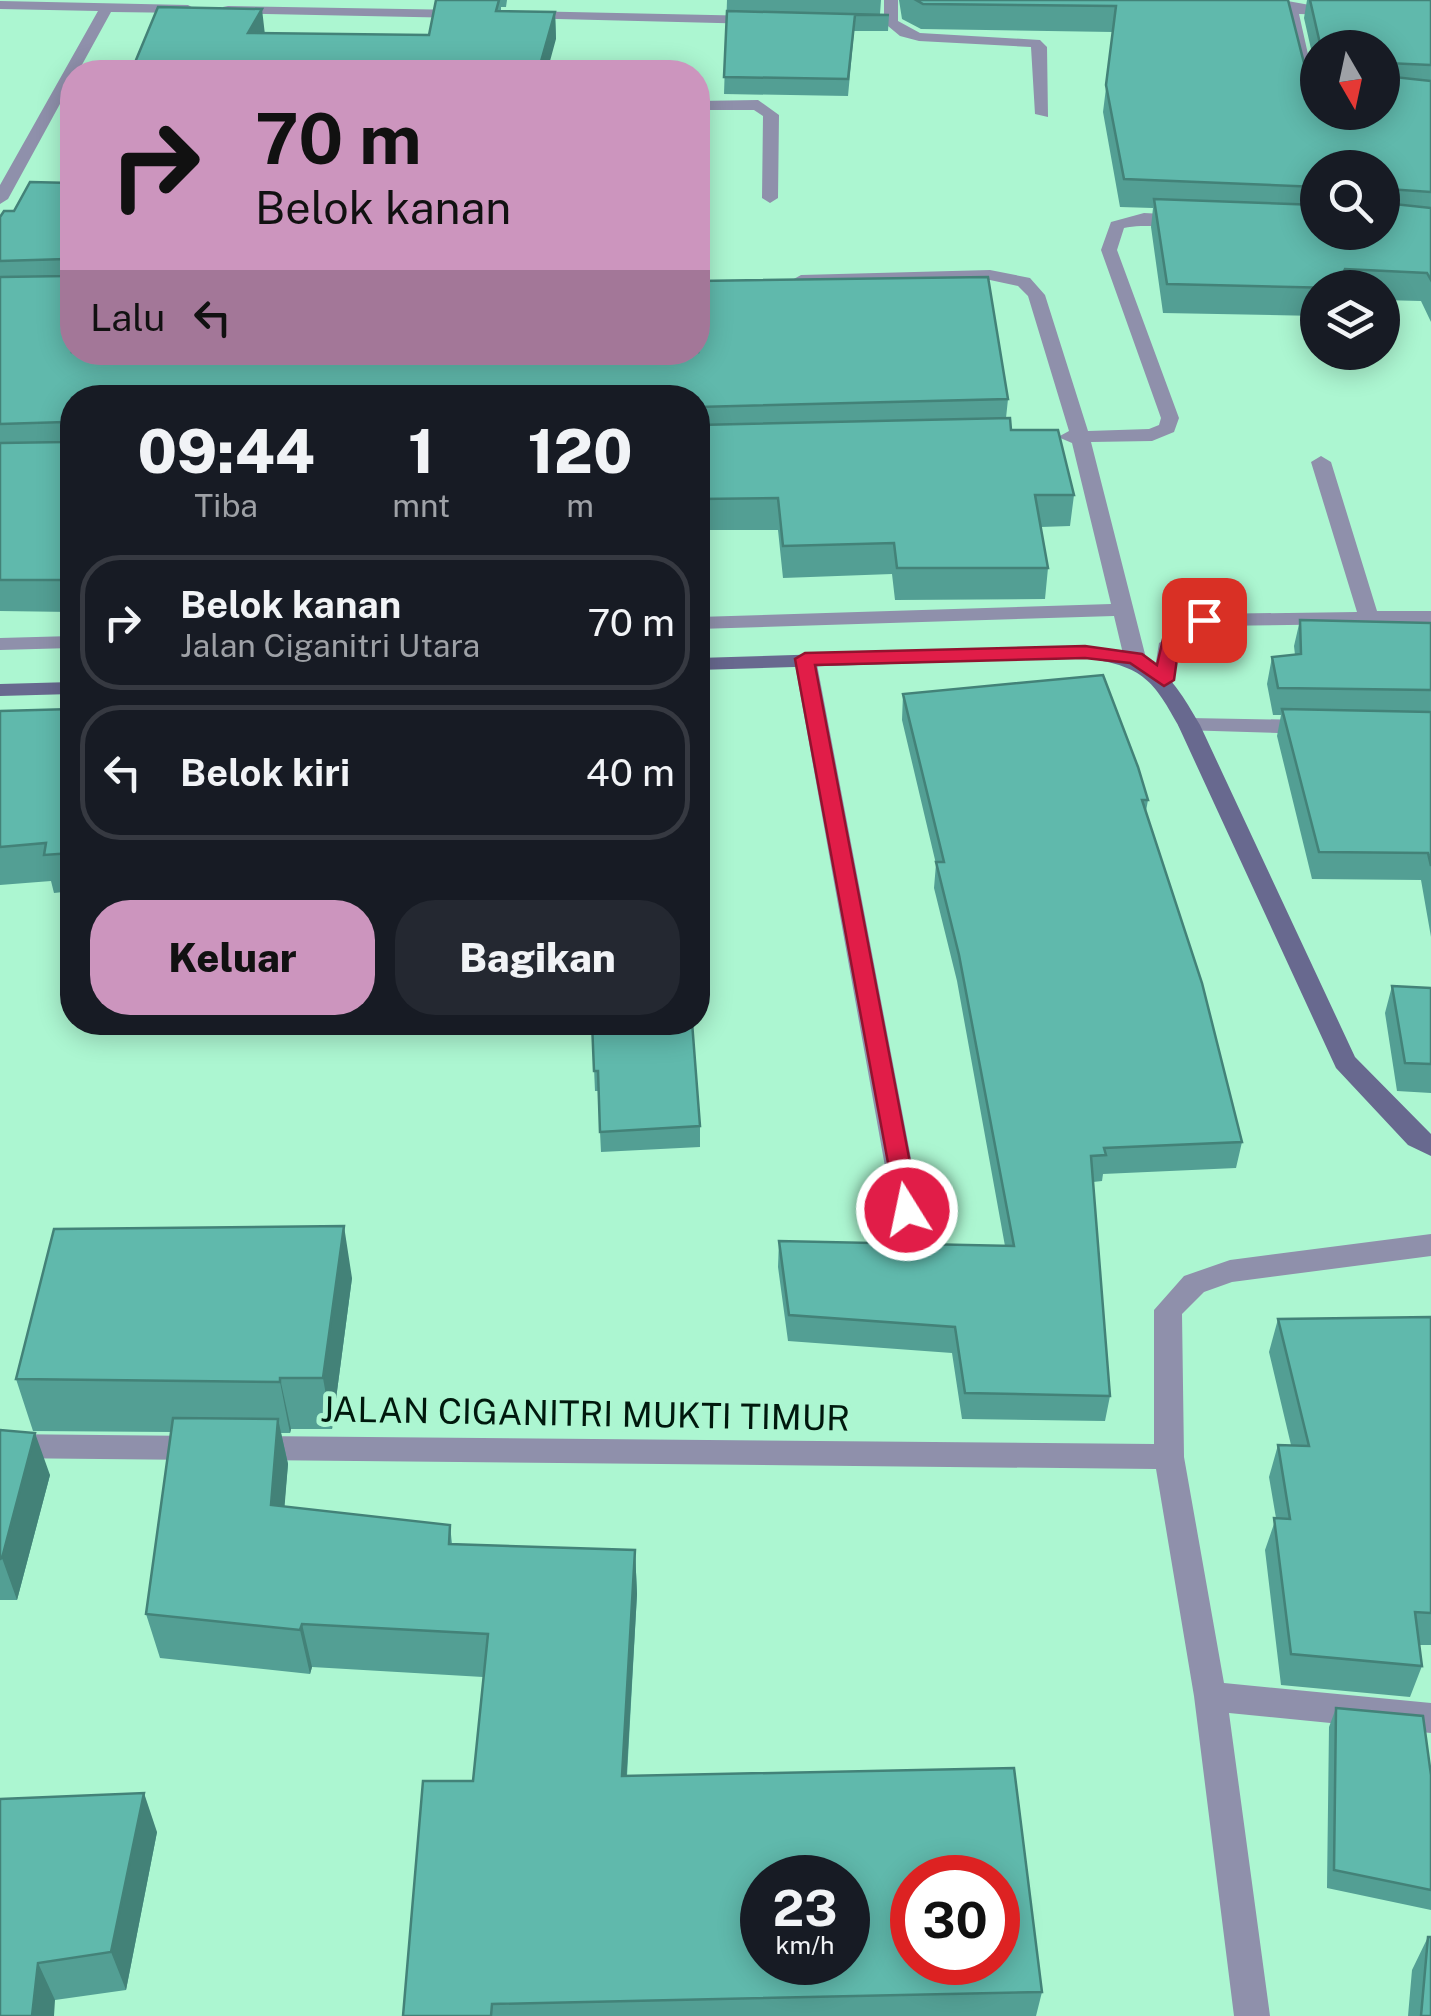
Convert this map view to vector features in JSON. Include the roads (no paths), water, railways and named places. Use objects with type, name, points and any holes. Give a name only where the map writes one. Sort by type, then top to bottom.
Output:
[{"type":"street","points":[[691,19],[693,0]]},
{"type":"street","points":[[891,0],[891,22]]},
{"type":"street","points":[[0,5],[476,14]]},
{"type":"street","points":[[1300,45],[1291,5],[1352,11]]},
{"type":"street","points":[[77,60],[107,7]]},
{"type":"street","points":[[496,15],[782,20]]},
{"type":"street","points":[[836,22],[891,22],[904,34],[919,37],[1035,43],[1040,47],[1043,114]]},
{"type":"street","points":[[7,198],[60,91]]},
{"type":"street","points":[[54,102],[60,102]]},
{"type":"street","points":[[710,106],[758,105],[771,115],[770,198]]},
{"type":"street","points":[[1042,438],[1152,435],[1167,428],[1170,418],[1109,250],[1117,225],[1144,218],[1201,220]]},
{"type":"street","points":[[776,281],[990,275],[1024,282],[1036,295],[1080,437],[1135,658]]},
{"type":"street","points":[[1321,462],[1369,618]]},
{"type":"street","points":[[710,623],[1122,610]]},
{"type":"street","points":[[1164,680],[1170,643],[1204,620],[1431,617]]},
{"type":"street","points":[[0,644],[60,642]]},
{"type":"street","points":[[710,663],[1085,652],[1135,658],[1164,680],[1189,726],[1346,1062],[1417,1138],[1431,1146]]},
{"type":"street","points":[[805,659],[907,1210]]},
{"type":"street","points":[[0,690],[60,688]]},
{"type":"street","points":[[1189,726],[1334,727]]},
{"type":"street","points":[[1252,2016],[1210,1696],[1169,1456],[1168,1310],[1194,1284],[1230,1271],[1431,1245]]},
{"type":"street","name":"JALAN CIGANITRI MUKTI TIMUR","points":[[0,1446],[1169,1456]]},
{"type":"street","points":[[1210,1696],[1431,1718]]}]
